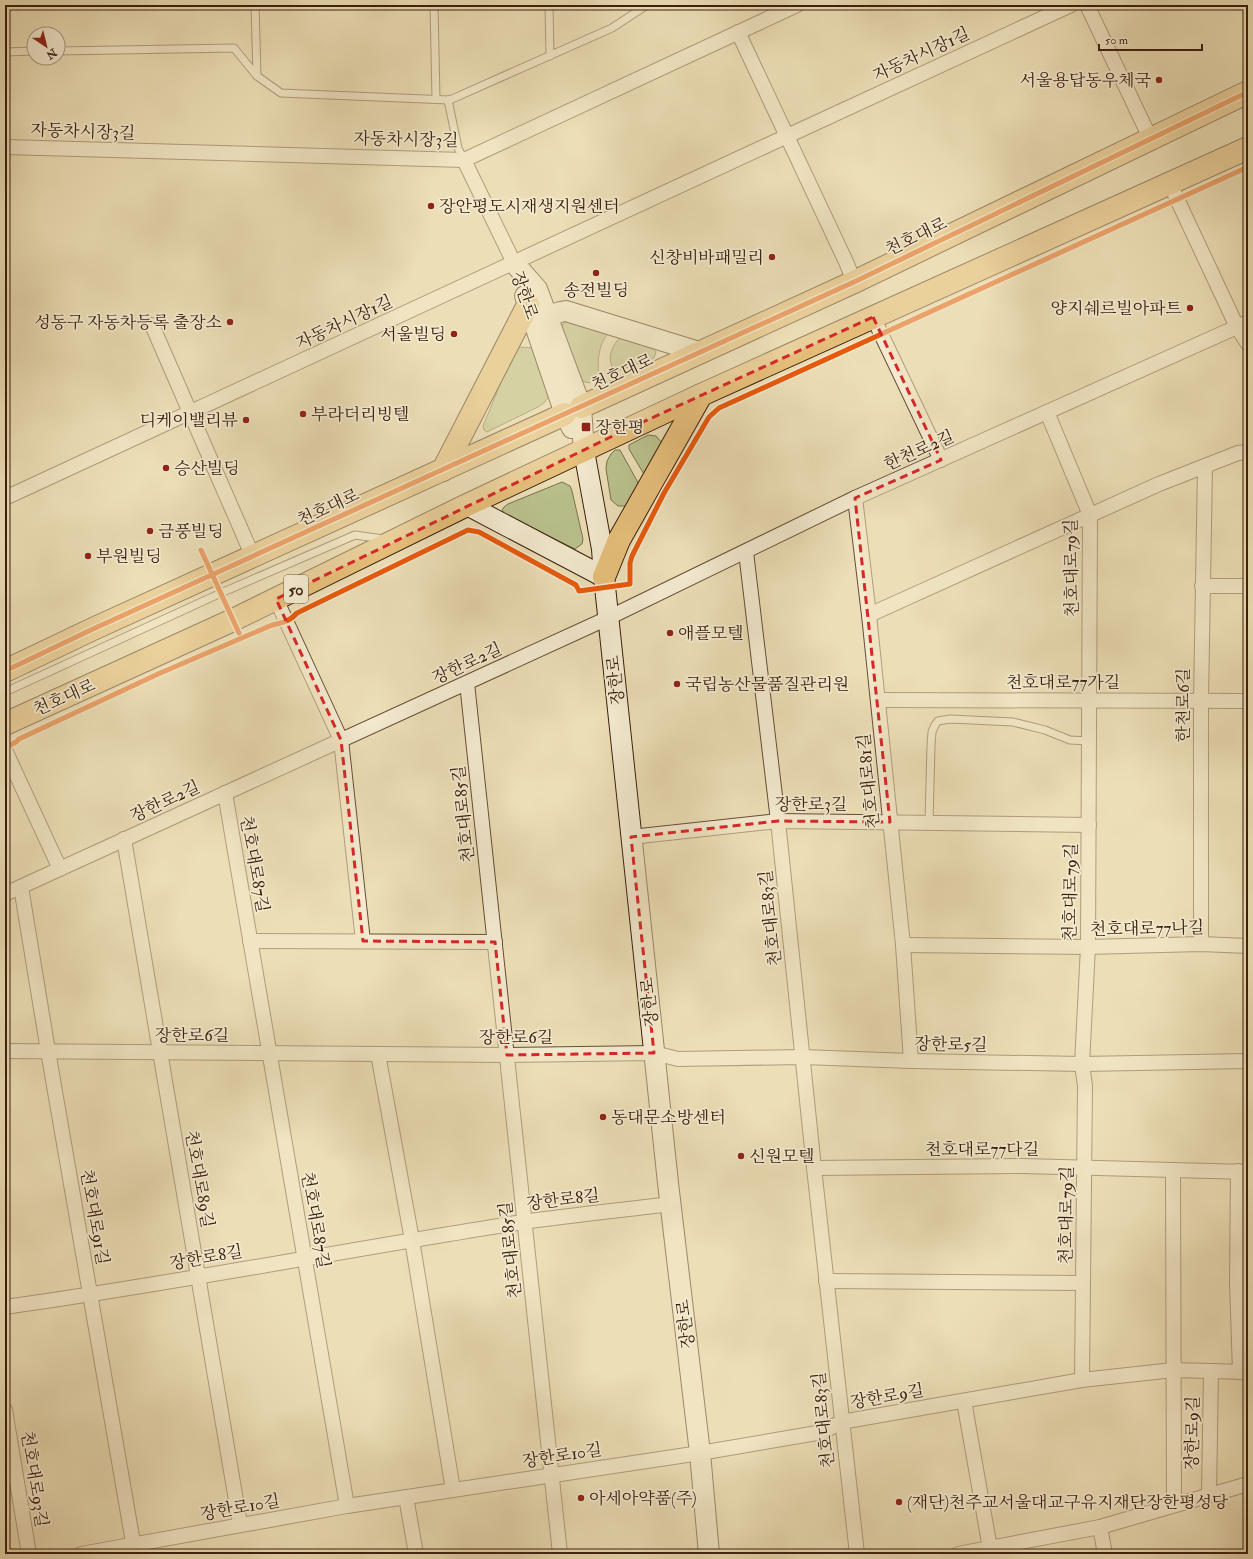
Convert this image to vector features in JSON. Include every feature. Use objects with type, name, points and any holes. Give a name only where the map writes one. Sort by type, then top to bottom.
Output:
[{"type":"main road","name":"천호대로","points":[[5,671],[93,629],[252,563],[443,470],[854,282],[1248,92]]},
{"type":"main road","name":"천호대로","points":[[5,724],[233,620],[466,505],[701,395],[1248,148]]},
{"type":"main road","points":[[443,470],[543,311]]},
{"type":"main road","points":[[604,577],[619,540],[701,395]]},
{"type":"street","name":"자동차시장3길","points":[[5,146],[464,160],[797,5]]},
{"type":"street","name":"자동차시장1길","points":[[5,498],[190,414],[1071,5]]},
{"type":"street","points":[[1087,5],[1150,140]]},
{"type":"street","points":[[738,32],[847,264],[854,282]]},
{"type":"street","points":[[464,160],[514,263]]},
{"type":"street","points":[[1170,184],[1242,325],[1248,344]]},
{"type":"street","name":"장한로","points":[[514,263],[543,311],[584,450],[602,549],[654,1053],[700,1453],[709,1554]]},
{"type":"street","points":[[543,311],[699,352]]},
{"type":"street","points":[[873,318],[941,460]]},
{"type":"street","points":[[152,325],[252,563]]},
{"type":"street","name":"한천로2길","points":[[608,618],[855,498],[1242,325]]},
{"type":"street","name":"천호대로79길","points":[[1047,412],[1090,515],[1088,947],[1082,1064],[1085,1086],[1082,1380]]},
{"type":"street","points":[[869,615],[1159,484],[1238,453],[1248,452]]},
{"type":"street","name":"한천로6길","points":[[1201,944],[1201,701],[1204,466]]},
{"type":"street","name":"천호대로81길","points":[[855,498],[869,615],[903,945],[910,1061]]},
{"type":"street","points":[[466,505],[604,577]]},
{"type":"street","name":"천호대로83길","points":[[746,552],[778,821],[841,1422],[857,1554]]},
{"type":"street","points":[[1202,586],[1248,586]]},
{"type":"street","points":[[276,599],[341,740],[363,941]]},
{"type":"street","name":"장한로2길","points":[[5,894],[608,618]]},
{"type":"street","name":"천호대로85길","points":[[467,683],[560,1554]]},
{"type":"street","name":"천호대로77가길","points":[[878,700],[1248,701]]},
{"type":"street","points":[[5,750],[60,869]]},
{"type":"street","name":"천호대로87길","points":[[225,794],[347,1506]]},
{"type":"street","name":"장한로3길","points":[[631,837],[778,821],[1089,825]]},
{"type":"street","name":"천호대로89길","points":[[124,839],[240,1524]]},
{"type":"street","name":"천호대로91길","points":[[21,887],[48,1052],[135,1550]]},
{"type":"street","points":[[250,941],[495,942]]},
{"type":"street","name":"천호대로77나길","points":[[903,945],[1088,947],[1201,944],[1248,946]]},
{"type":"street","name":"장한로6길","points":[[5,1051],[507,1055],[654,1053]]},
{"type":"street","name":"장한로5길","points":[[654,1053],[678,1059],[803,1057],[910,1061],[1082,1064],[1248,1061]]},
{"type":"street","points":[[378,1054],[412,1240],[453,1490]]},
{"type":"street","name":"천호대로77다길","points":[[814,1168],[1023,1166],[1243,1172],[1237,1283],[1244,1372]]},
{"type":"street","points":[[1173,1370],[1174,1170]]},
{"type":"street","name":"장한로8길","points":[[5,1307],[90,1295],[525,1222],[671,1204]]},
{"type":"street","points":[[826,1281],[1083,1283]]},
{"type":"street","name":"장한로9길","points":[[1173,1370],[1174,1506]]},
{"type":"street","name":"장한로9길","points":[[700,1453],[823,1432],[841,1422],[1082,1380],[1173,1370],[1244,1372]]},
{"type":"street","name":"장한로9길","points":[[1209,1495],[1212,1371]]},
{"type":"street","points":[[964,1400],[991,1551]]},
{"type":"street","name":"천호대로93길","points":[[5,1410],[29,1554]]},
{"type":"street","name":"장한로10길","points":[[81,1554],[135,1550],[240,1524],[552,1474],[700,1453]]},
{"type":"street","points":[[958,1554],[991,1551],[1100,1527],[1248,1484]]},
{"type":"street","points":[[406,1497],[416,1554]]},
{"type":"street","points":[[1100,1527],[1105,1554]]},
{"type":"lane","points":[[255,5],[257,76]]},
{"type":"lane","points":[[434,5],[436,99]]},
{"type":"lane","points":[[549,5],[550,56]]},
{"type":"lane","points":[[66,51],[234,48],[257,76],[281,93],[448,100],[612,28],[647,5]]},
{"type":"lane","points":[[5,52],[26,51]]},
{"type":"lane","points":[[448,100],[458,148],[464,160]]},
{"type":"lane","points":[[523,443],[538,426]]},
{"type":"lane","points":[[5,692],[221,593],[355,535],[394,541]]},
{"type":"lane","points":[[929,823],[931,746],[935,725],[938,721],[950,719],[1013,722],[1050,732],[1070,740],[1090,741]]},
{"type":"highlighted area","points":[[873,317],[941,460],[855,498],[890,822],[778,821],[631,837],[654,1053],[507,1055],[495,942],[363,941],[341,740],[276,599],[621,432]]},
{"type":"green space","points":[[570,319],[611,330],[603,341],[599,352],[599,378],[593,382],[584,382],[573,364],[562,327],[562,325]]},
{"type":"green space","points":[[624,335],[653,347],[656,352],[654,358],[617,371],[614,370],[610,361],[610,356],[613,346]]},
{"type":"green space","points":[[519,347],[534,348],[551,394],[544,403],[538,407],[487,432],[484,430],[483,426],[514,351]]},
{"type":"green space","points":[[648,435],[656,436],[663,444],[645,476],[629,449],[629,445]]},
{"type":"green space","points":[[615,450],[620,450],[641,488],[627,506],[618,506],[611,500],[606,469],[607,461]]},
{"type":"green space","points":[[562,482],[570,486],[572,491],[583,539],[582,544],[575,549],[504,514],[502,510],[508,504]]},
{"type":"cycle path","points":[[5,671],[93,629],[854,282],[1248,92]]},
{"type":"cycle path","points":[[5,748],[19,739],[158,674],[272,625],[286,621],[297,613],[468,530],[479,532],[576,585],[579,591],[630,584],[630,563],[632,556],[664,493],[709,417],[719,408],[1248,167]]},
{"type":"cycle path","points":[[201,550],[239,633]]},
{"type":"place","name":"서울용답동우체국","points":[[1159,80]]},
{"type":"place","name":"장안평도시재생지원센터","points":[[431,206]]},
{"type":"place","name":"신창비바패밀리","points":[[772,257]]},
{"type":"place","name":"송전빌딩","points":[[596,273]]},
{"type":"place","name":"양지쉐르빌아파트","points":[[1190,308]]},
{"type":"place","name":"성동구 자동차등록 출장소","points":[[230,322]]},
{"type":"place","name":"서울빌딩","points":[[454,334]]},
{"type":"place","name":"부라더리빙텔","points":[[303,414]]},
{"type":"place","name":"디케이밸리뷰","points":[[246,420]]},
{"type":"place","name":"장한평","points":[[586,427]]},
{"type":"place","name":"승산빌딩","points":[[166,468]]},
{"type":"place","name":"금풍빌딩","points":[[150,531]]},
{"type":"place","name":"부원빌딩","points":[[88,556]]},
{"type":"place","name":"애플모텔","points":[[670,633]]},
{"type":"place","name":"국립농산물품질관리원","points":[[677,684]]},
{"type":"place","name":"동대문소방센터","points":[[603,1117]]},
{"type":"place","name":"신원모텔","points":[[741,1156]]},
{"type":"place","name":"아세아약품(주)","points":[[581,1498]]},
{"type":"place","name":"(재단)천주교서울대교구유지재단장한평성당","points":[[899,1502]]}]
